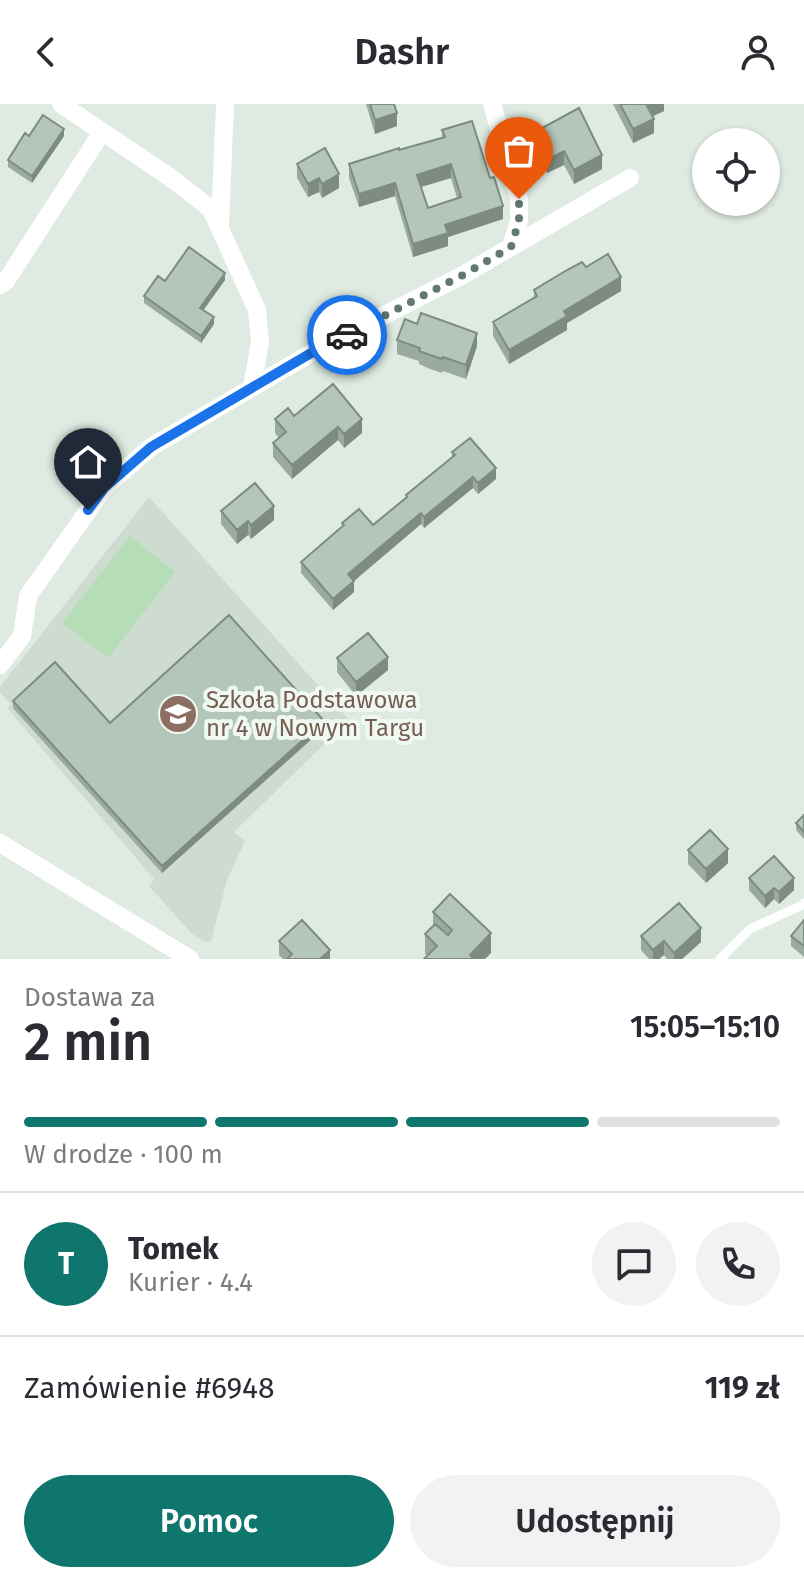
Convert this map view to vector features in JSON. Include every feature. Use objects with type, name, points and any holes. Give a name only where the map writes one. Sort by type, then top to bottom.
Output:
[{"type":"street","points":[[61,104],[171,178],[211,209],[257,310],[260,342],[252,388]]},
{"type":"street","points":[[220,228],[225,104]]},
{"type":"street","points":[[492,104],[519,199],[519,221],[511,247]]},
{"type":"street","points":[[0,285],[6,281],[102,132]]},
{"type":"street","points":[[0,665],[22,636],[28,596],[104,488],[151,447],[318,349],[463,275],[630,178]]},
{"type":"street","points":[[0,843],[190,959]]},
{"type":"lane","points":[[720,959],[750,929],[804,903]]},
{"type":"shaded area","name":"Szkoła Podstawowa nr 4 w Nowym Targu","points":[[149,497],[349,720],[234,832],[245,841],[227,880],[211,941],[206,942],[192,934],[149,886],[154,879],[7,708],[11,704],[0,693],[0,687]]},
{"type":"green space","points":[[130,536],[175,572],[108,658],[62,623]]},
{"type":"building","points":[[370,104],[394,104],[397,113],[375,120]]},
{"type":"building","points":[[620,104],[650,104],[647,106],[654,119],[633,129]]},
{"type":"building","points":[[579,108],[602,155],[574,170],[564,151],[547,160],[533,133]]},
{"type":"building","points":[[43,115],[64,129],[32,176],[8,160],[25,133],[29,136]]},
{"type":"building","points":[[472,121],[490,178],[494,177],[503,206],[445,225],[448,233],[413,244],[395,183],[359,194],[349,164],[445,137],[442,130]],"holes":[[[451,164],[461,197],[428,208],[417,175]]]},
{"type":"building","points":[[325,148],[339,174],[322,184],[319,178],[308,184],[297,164]]},
{"type":"building","points":[[189,247],[225,273],[200,308],[214,317],[201,336],[144,296],[158,276],[165,281]]},
{"type":"building","points":[[608,254],[621,277],[564,311],[567,316],[509,350],[493,322],[537,296],[534,290],[567,270],[582,262],[586,267]]},
{"type":"building","points":[[421,313],[477,333],[466,365],[430,355],[397,340],[405,319],[417,324]]},
{"type":"building","points":[[333,384],[362,419],[344,434],[338,427],[292,465],[273,443],[286,432],[275,419],[288,408],[294,416]]},
{"type":"building","points":[[470,438],[496,468],[478,483],[473,477],[424,517],[421,513],[348,574],[354,581],[333,599],[301,562],[359,509],[373,525],[455,455],[452,452]]},
{"type":"building","points":[[255,483],[274,506],[251,525],[248,521],[237,530],[221,511]]},
{"type":"building","points":[[229,615],[324,721],[162,866],[13,701],[55,662],[110,723]]},
{"type":"building","points":[[368,633],[388,657],[356,682],[337,658]]},
{"type":"building","points":[[804,815],[804,832],[796,823]]},
{"type":"building","points":[[710,830],[728,849],[706,869],[688,850]]},
{"type":"building","points":[[774,856],[794,878],[779,892],[774,888],[765,896],[749,878]]},
{"type":"building","points":[[450,894],[491,933],[470,955],[474,959],[424,959],[437,946],[425,934],[435,924],[448,935],[452,930],[433,912]]},
{"type":"building","points":[[679,903],[701,928],[674,953],[664,941],[653,950],[641,936]]},
{"type":"building","points":[[302,920],[330,950],[320,959],[287,959],[292,954],[279,941]]},
{"type":"building","points":[[804,920],[804,946],[791,936]]},
{"type":"way so far","points":[[347,335],[511,247],[519,221],[519,199]]},
{"type":"place","name":"Szkoła Podstawowa nr 4 w Nowym Targu","points":[[178,714]]},
{"type":"route","points":[[88,510],[104,488],[151,447],[347,335]]}]
